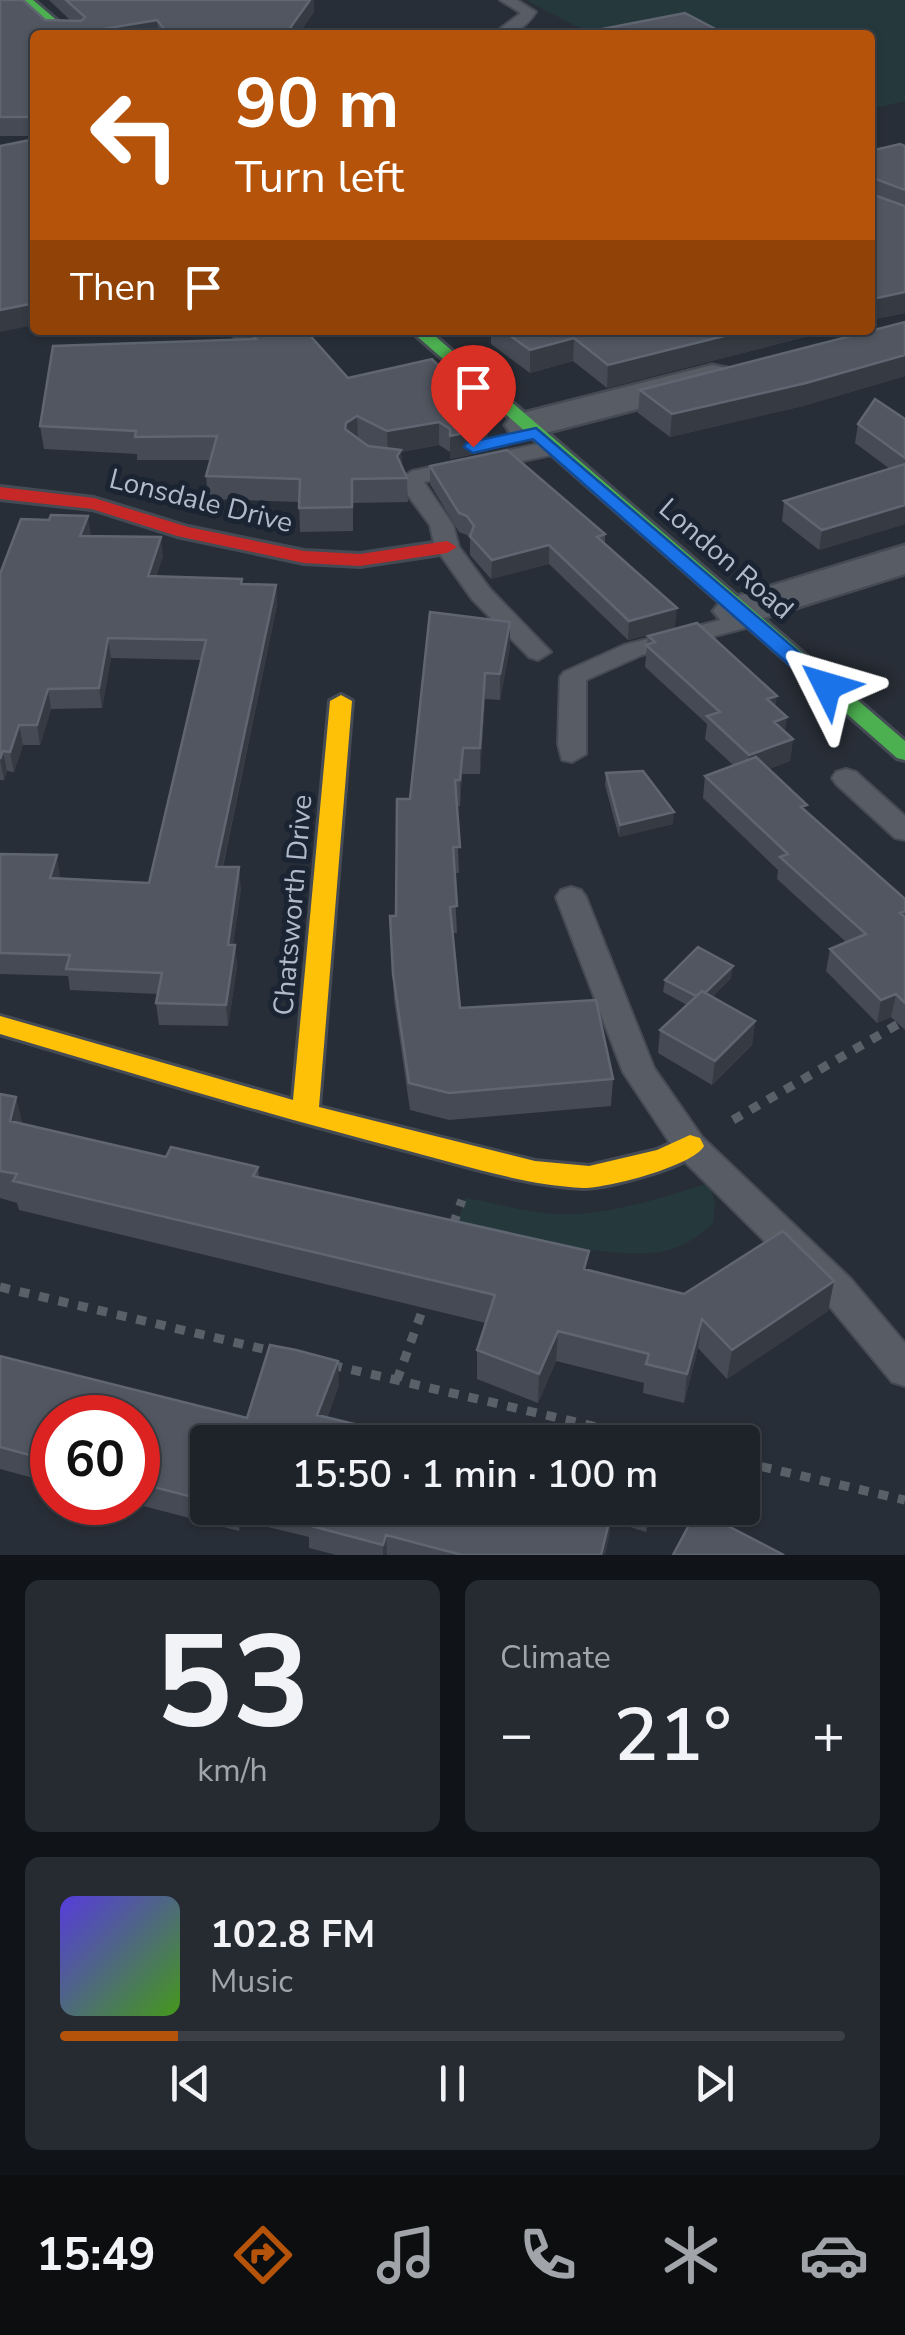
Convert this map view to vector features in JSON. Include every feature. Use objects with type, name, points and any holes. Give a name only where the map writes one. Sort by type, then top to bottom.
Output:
[{"type":"street","points":[[26,0],[62,30]]},
{"type":"street","name":"London Road","points":[[424,335],[905,753]]},
{"type":"street","points":[[538,435],[754,366]]},
{"type":"street","name":"Lonsdale Drive","points":[[0,493],[94,504],[184,532],[304,557],[360,560],[447,547]]},
{"type":"street","points":[[743,615],[905,559]]},
{"type":"street","name":"Chatsworth Drive","points":[[305,1114],[341,701]]},
{"type":"street","points":[[0,1025],[305,1114],[536,1172],[589,1176],[664,1159],[690,1146]]},
{"type":"lane","points":[[507,0],[528,12],[522,22],[508,30]]},
{"type":"lane","points":[[397,464],[538,435]]},
{"type":"lane","points":[[538,435],[412,478],[415,490],[442,525],[447,547],[482,594],[538,652]]},
{"type":"lane","points":[[572,754],[569,716],[573,677],[584,668],[743,615]]},
{"type":"lane","points":[[846,778],[905,831]]},
{"type":"lane","points":[[571,897],[639,1072],[690,1146],[838,1290],[905,1370]]},
{"type":"path","points":[[690,1146],[905,1020]]},
{"type":"path","points":[[451,1231],[478,1156]]},
{"type":"path","points":[[0,1287],[284,1354]]},
{"type":"path","points":[[397,1380],[431,1287]]},
{"type":"path","points":[[322,1363],[589,1425]]},
{"type":"path","points":[[760,1466],[905,1500]]},
{"type":"green space","points":[[526,0],[905,0],[905,101],[875,108],[875,30],[583,30]]},
{"type":"green space","points":[[709,1183],[715,1204],[713,1223],[688,1242],[659,1252],[585,1249],[458,1221],[466,1198],[535,1212],[577,1214],[635,1205]]},
{"type":"building","points":[[0,0],[23,0],[45,20],[81,21],[85,17],[66,0],[310,0],[289,30],[165,30],[157,20],[97,30],[30,30],[30,117],[0,117]]},
{"type":"building","points":[[685,13],[717,30],[597,30]]},
{"type":"building","points":[[30,140],[30,304],[0,310],[0,146]]},
{"type":"building","points":[[905,146],[905,190],[875,179],[875,150]]},
{"type":"building","points":[[875,195],[905,206],[905,292],[875,298]]},
{"type":"building","points":[[905,322],[905,355],[672,414],[640,390],[854,335],[875,335],[875,330]]},
{"type":"building","points":[[252,335],[309,335],[348,378],[432,359],[487,414],[476,416],[488,428],[450,436],[450,429],[439,422],[387,431],[357,416],[346,423],[345,429],[368,446],[401,450],[397,456],[407,478],[352,479],[352,507],[299,508],[300,479],[206,476],[217,436],[135,437],[136,431],[40,426],[53,346],[256,339]]},
{"type":"building","points":[[509,335],[728,335],[608,365],[574,338],[530,350]]},
{"type":"building","points":[[875,399],[905,419],[905,458],[858,424]]},
{"type":"building","points":[[507,450],[605,534],[597,537],[677,608],[629,621],[549,545],[492,560],[470,536],[474,526],[459,513],[430,466]]},
{"type":"building","points":[[905,464],[905,505],[822,530],[784,501]]},
{"type":"building","points":[[51,515],[88,516],[80,536],[161,537],[148,576],[242,579],[241,584],[276,585],[216,867],[239,867],[228,945],[235,945],[226,1005],[156,1003],[162,973],[66,969],[70,955],[0,953],[0,854],[57,855],[50,878],[149,883],[206,640],[108,638],[99,688],[48,689],[37,725],[19,725],[10,752],[3,751],[0,759],[0,574],[21,519],[49,520]]},
{"type":"building","points":[[430,612],[510,622],[500,674],[485,673],[480,748],[463,748],[460,780],[455,780],[460,847],[453,847],[457,906],[450,907],[460,1008],[596,1000],[613,1079],[449,1093],[409,1083],[393,974],[390,916],[396,916],[397,799],[410,799]]},
{"type":"building","points":[[697,623],[777,696],[767,699],[787,717],[774,722],[793,739],[749,755],[707,716],[720,712],[646,645],[655,642],[648,636]]},
{"type":"building","points":[[756,757],[807,805],[801,807],[905,899],[905,911],[900,913],[905,917],[905,1003],[896,994],[881,1000],[830,949],[866,934],[780,857],[788,854],[705,776]]},
{"type":"building","points":[[643,771],[674,812],[620,825],[606,773]]},
{"type":"building","points":[[698,947],[733,966],[705,993],[696,996],[665,980]]},
{"type":"building","points":[[702,991],[755,1021],[715,1061],[660,1030]]},
{"type":"building","points":[[0,1094],[16,1097],[10,1121],[166,1157],[171,1147],[258,1167],[253,1176],[589,1251],[584,1269],[684,1294],[783,1231],[834,1281],[732,1350],[702,1319],[687,1374],[646,1364],[649,1354],[558,1331],[539,1374],[477,1350],[495,1295],[13,1181],[17,1174],[0,1171]]},
{"type":"building","points":[[270,1345],[338,1361],[317,1415],[358,1425],[190,1425],[190,1496],[160,1489],[160,1396],[247,1418]]},
{"type":"building","points":[[0,1356],[155,1395],[30,1395],[30,1455],[0,1447]]},
{"type":"building","points":[[308,1525],[608,1525],[601,1555],[462,1555],[386,1535],[383,1545]]},
{"type":"building","points":[[689,1525],[726,1525],[784,1555],[673,1555]]},
{"type":"traffic: fast","points":[[26,0],[62,30]]},
{"type":"traffic: fast","points":[[424,335],[905,753]]},
{"type":"traffic: slow","points":[[305,1114],[341,701]]},
{"type":"traffic: slow","points":[[0,1025],[305,1114],[535,1172],[589,1177],[663,1159],[690,1146]]},
{"type":"traffic: jam","points":[[0,493],[94,504],[184,532],[304,557],[360,560],[447,547]]},
{"type":"route","points":[[473,447],[536,433],[827,686]]}]
